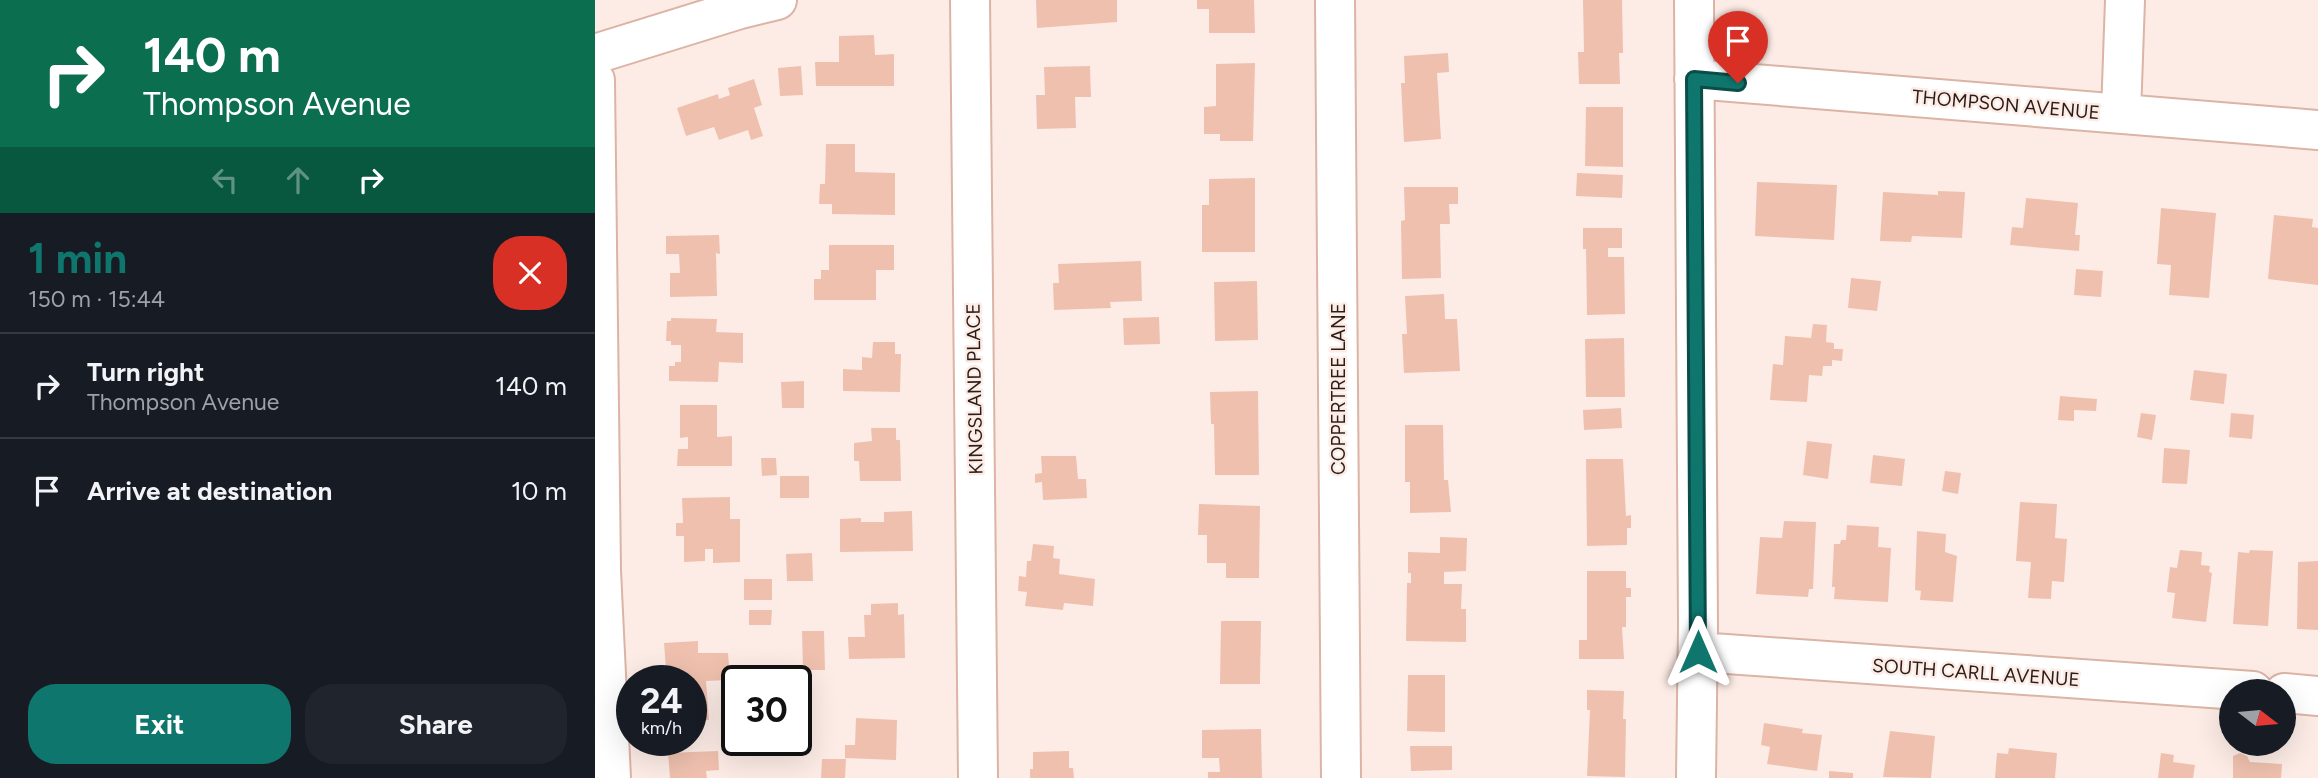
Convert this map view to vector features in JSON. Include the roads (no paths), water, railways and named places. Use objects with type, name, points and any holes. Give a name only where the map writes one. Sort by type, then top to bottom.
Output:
[{"type":"street","points":[[595,54],[777,0]]},
{"type":"street","name":"KINGSLAND PLACE","points":[[970,0],[978,778]]},
{"type":"street","name":"COPPERTREE LANE","points":[[1335,0],[1341,778]]},
{"type":"street","points":[[1693,0],[1698,652],[1696,778]]},
{"type":"street","points":[[2120,114],[2125,0]]},
{"type":"street","name":"THOMPSON AVENUE","points":[[1694,79],[2318,130]]},
{"type":"street","points":[[595,80],[598,572],[611,778]]},
{"type":"street","name":"SOUTH CARLL AVENUE","points":[[1698,652],[2219,689]]},
{"type":"street","points":[[2296,694],[2318,696]]}]
